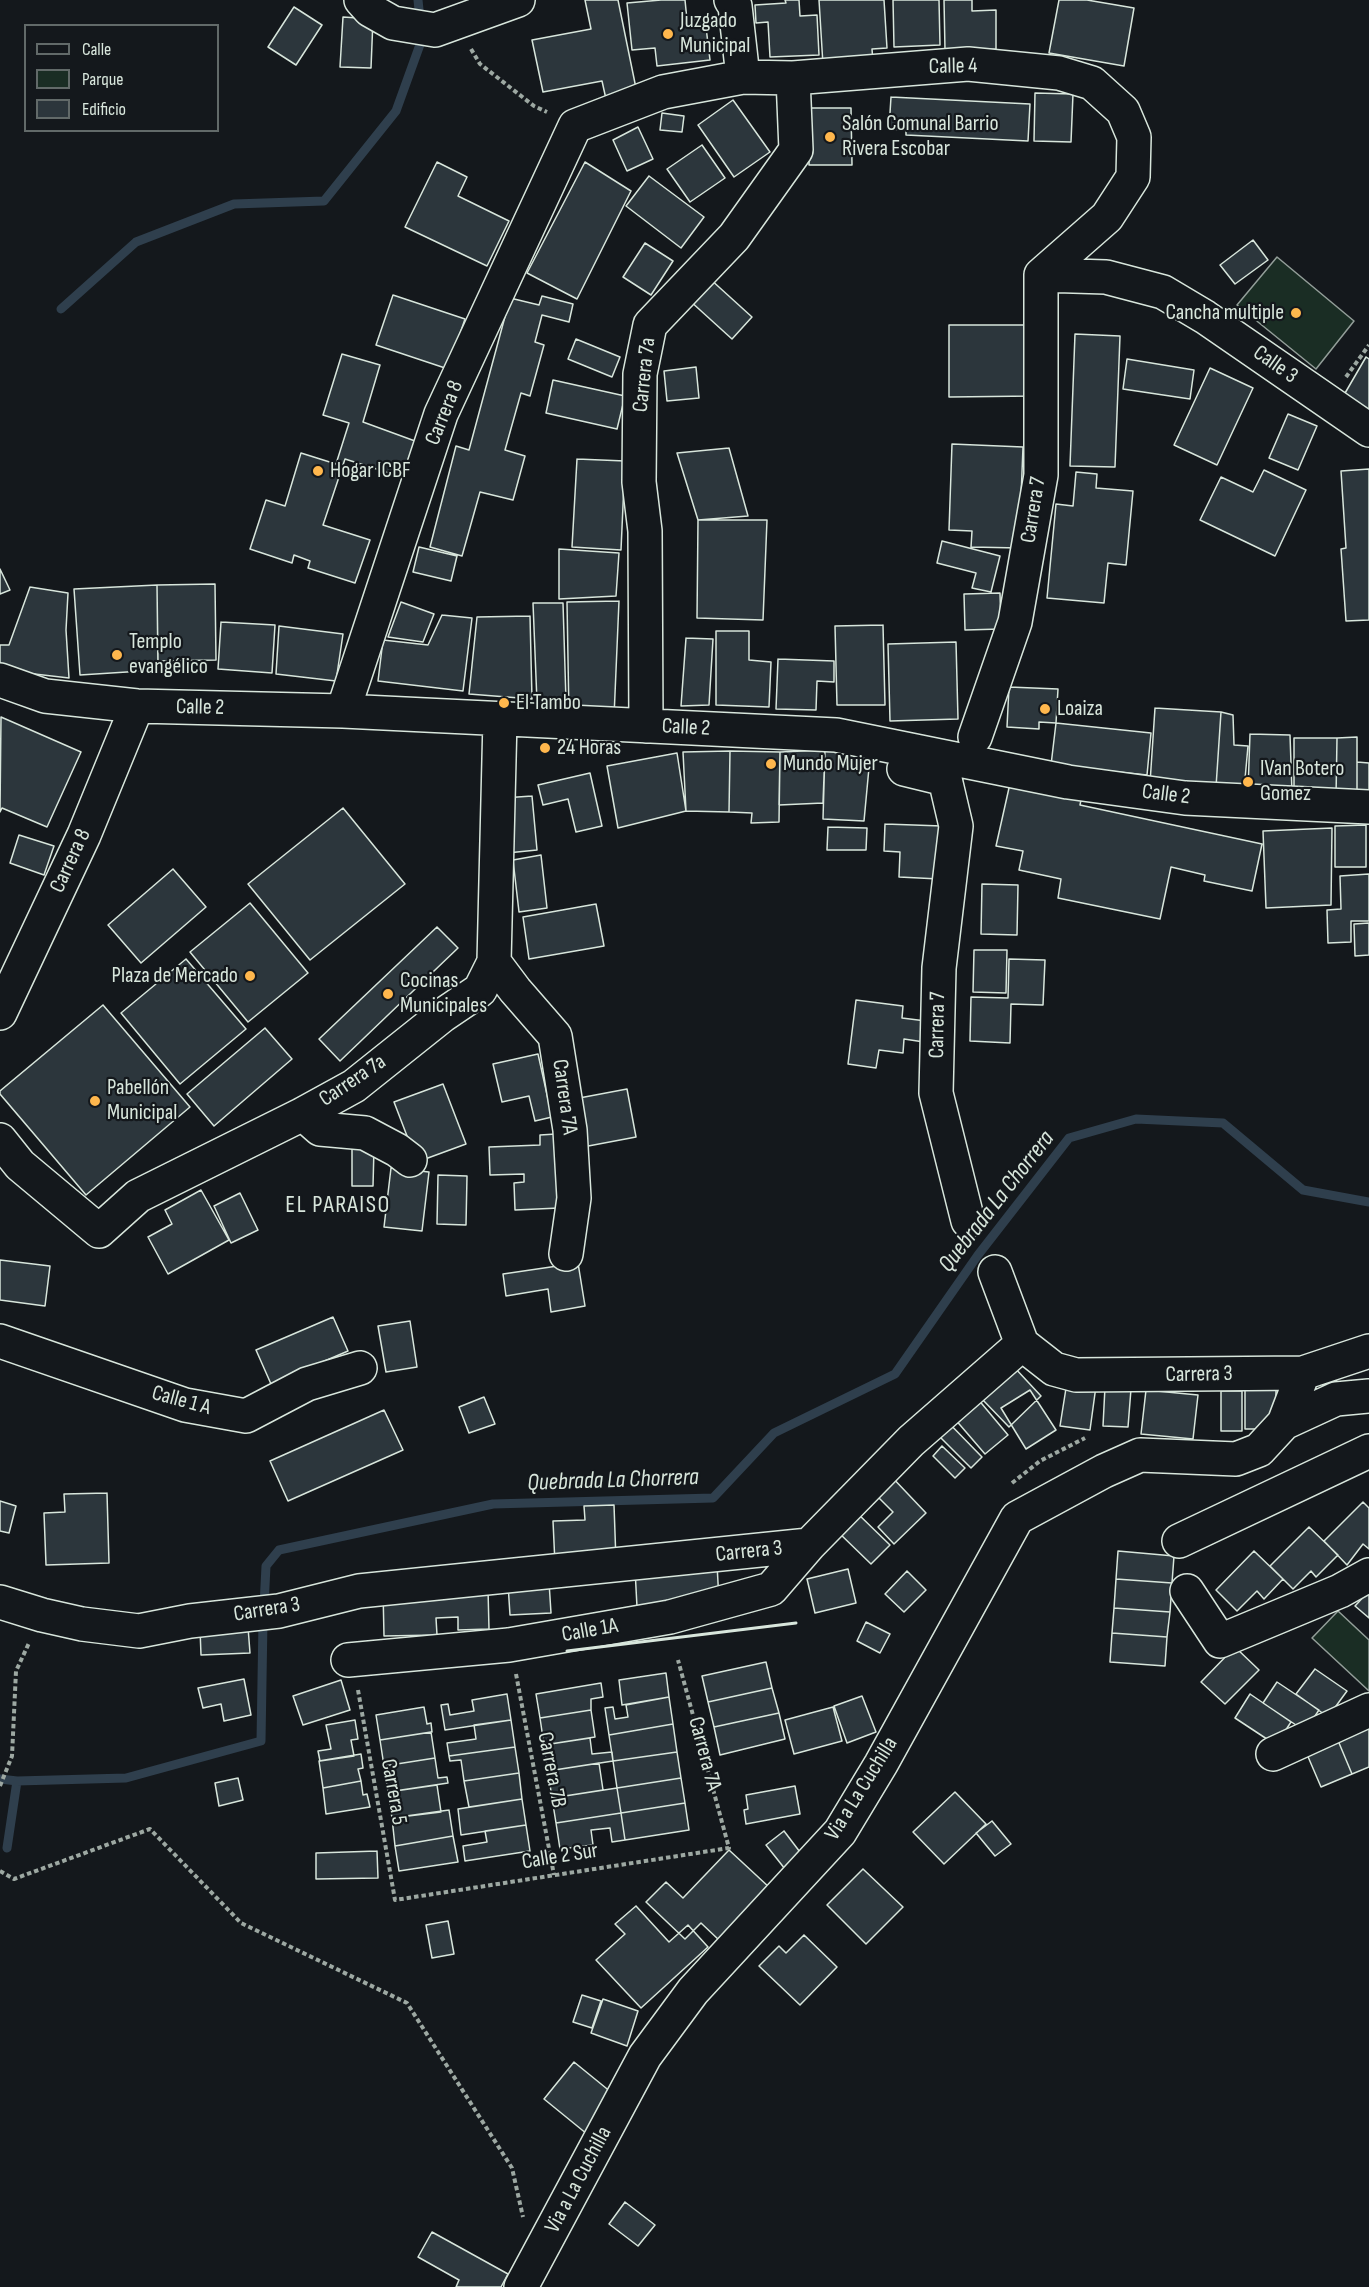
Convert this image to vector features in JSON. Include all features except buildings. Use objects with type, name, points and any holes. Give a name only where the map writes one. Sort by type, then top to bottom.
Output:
[{"type":"street","points":[[361,0],[370,10],[393,23],[444,27],[518,0]]},
{"type":"street","points":[[731,0],[735,6],[743,77]]},
{"type":"street","name":"Calle 4","points":[[575,126],[663,92],[743,77],[794,78],[968,64],[1059,74],[1092,83],[1123,111],[1134,137],[1133,177],[1107,217],[1041,275]]},
{"type":"street","name":"Carrera 7a","points":[[646,726],[645,531],[639,482],[640,374],[650,325],[734,237],[796,150],[794,78]]},
{"type":"street","name":"Carrera 8","points":[[343,711],[441,414],[575,126]]},
{"type":"street","name":"Calle 3","points":[[1041,275],[1106,277],[1163,292],[1205,316],[1369,430]]},
{"type":"street","name":"Carrera 7","points":[[975,737],[1015,622],[1041,475],[1041,275]]},
{"type":"street","name":"Calle 2","points":[[0,680],[45,696],[137,706],[343,711],[836,735],[1068,782],[1173,797],[1369,807]]},
{"type":"street","name":"Carrera 8","points":[[0,1013],[84,835],[137,706]]},
{"type":"street","name":"Carrera 7a","points":[[0,1140],[20,1165],[99,1231],[138,1196],[303,1114],[354,1086],[443,1015],[480,990],[494,962],[500,719]]},
{"type":"street","points":[[872,741],[895,767],[945,779],[1001,786]]},
{"type":"street","name":"Carrera 7","points":[[945,779],[956,826],[939,968],[936,1094],[968,1221]]},
{"type":"street","name":"Carrera 7A","points":[[494,962],[555,1036],[570,1130],[573,1175],[574,1198],[566,1254]]},
{"type":"street","points":[[303,1114],[320,1130],[365,1133],[397,1150],[410,1160]]},
{"type":"street","points":[[995,1272],[1022,1344]]},
{"type":"street","name":"Calle 1 A","points":[[0,1341],[185,1405],[246,1416],[307,1384],[360,1368]]},
{"type":"street","name":"Carrera 3","points":[[42,1615],[82,1624],[139,1631],[279,1611],[359,1591],[809,1545],[911,1441],[1022,1344],[1054,1369],[1076,1376],[1303,1374],[1369,1351]]},
{"type":"street","points":[[1284,1423],[1303,1374]]},
{"type":"street","points":[[1284,1423],[1336,1399],[1369,1396]]},
{"type":"street","name":"Via a La Cuchilla","points":[[521,2287],[645,2056],[693,1991],[840,1832],[1017,1518],[1104,1471],[1140,1455],[1236,1459],[1259,1450],[1284,1423]]},
{"type":"street","points":[[1179,1541],[1369,1451]]},
{"type":"street","name":"Calle 1A","points":[[353,1675],[670,1617],[771,1589],[809,1545]]},
{"type":"street","points":[[1187,1591],[1220,1641],[1340,1591],[1369,1575]]},
{"type":"street","points":[[0,1602],[42,1615]]},
{"type":"street","points":[[1273,1754],[1369,1710]]},
{"type":"path","points":[[444,27],[480,64],[534,106],[575,126]]},
{"type":"path","points":[[1329,403],[1369,345]]},
{"type":"path","points":[[0,1786],[12,1756],[16,1671],[42,1615]]},
{"type":"path","name":"Carrera 7A","points":[[678,1660],[729,1848]]},
{"type":"path","name":"Carrera 7B","points":[[516,1671],[554,1875]]},
{"type":"path","name":"Carrera 5","points":[[353,1675],[395,1900]]},
{"type":"path","points":[[0,1871],[14,1879],[150,1829],[241,1923],[407,2003],[512,2168],[524,2221]]},
{"type":"path","name":"Calle 2 Sur","points":[[395,1900],[729,1848]]},
{"type":"green space","name":"Cancha multiple","points":[[1277,257],[1354,321],[1316,369],[1237,305]]},
{"type":"green space","points":[[1338,1611],[1369,1640],[1369,1691],[1312,1638]]},
{"type":"waterway","points":[[61,309],[136,242],[234,204],[324,201],[396,111],[422,39],[418,0]]},
{"type":"waterway","name":"Quebrada La Chorrera","points":[[264,1606],[266,1566],[279,1550],[493,1504],[713,1498],[774,1433],[895,1374],[978,1255],[1069,1138],[1136,1119],[1223,1123],[1303,1190],[1369,1202]]},
{"type":"waterway","name":"Quebrada La Chorrera","points":[[0,1779],[17,1781],[126,1778],[261,1741],[263,1620]]},
{"type":"waterway","points":[[7,1848],[17,1781]]},
{"type":"wall","points":[[567,1651],[796,1623]]},
{"type":"place","name":"Juzgado Municipal","points":[[668,34]]},
{"type":"place","name":"Salón Comunal Barrio Rivera Escobar","points":[[830,137]]},
{"type":"place","name":"Cancha multiple","points":[[1296,313]]},
{"type":"place","name":"Hogar ICBF","points":[[318,471]]},
{"type":"place","name":"Templo evangélico","points":[[117,655]]},
{"type":"place","name":"El Tambo","points":[[504,703]]},
{"type":"place","name":"Loaiza","points":[[1045,709]]},
{"type":"place","name":"24 Horas","points":[[545,748]]},
{"type":"place","name":"Mundo Mujer","points":[[771,764]]},
{"type":"place","name":"IVan Botero Gomez","points":[[1248,782]]},
{"type":"place","name":"Plaza de Mercado","points":[[250,976]]},
{"type":"place","name":"Cocinas Municipales","points":[[388,994]]},
{"type":"place","name":"Pabellón Municipal","points":[[95,1101]]},
{"type":"district","name":"EL PARAISO","points":[[338,1206]]}]
